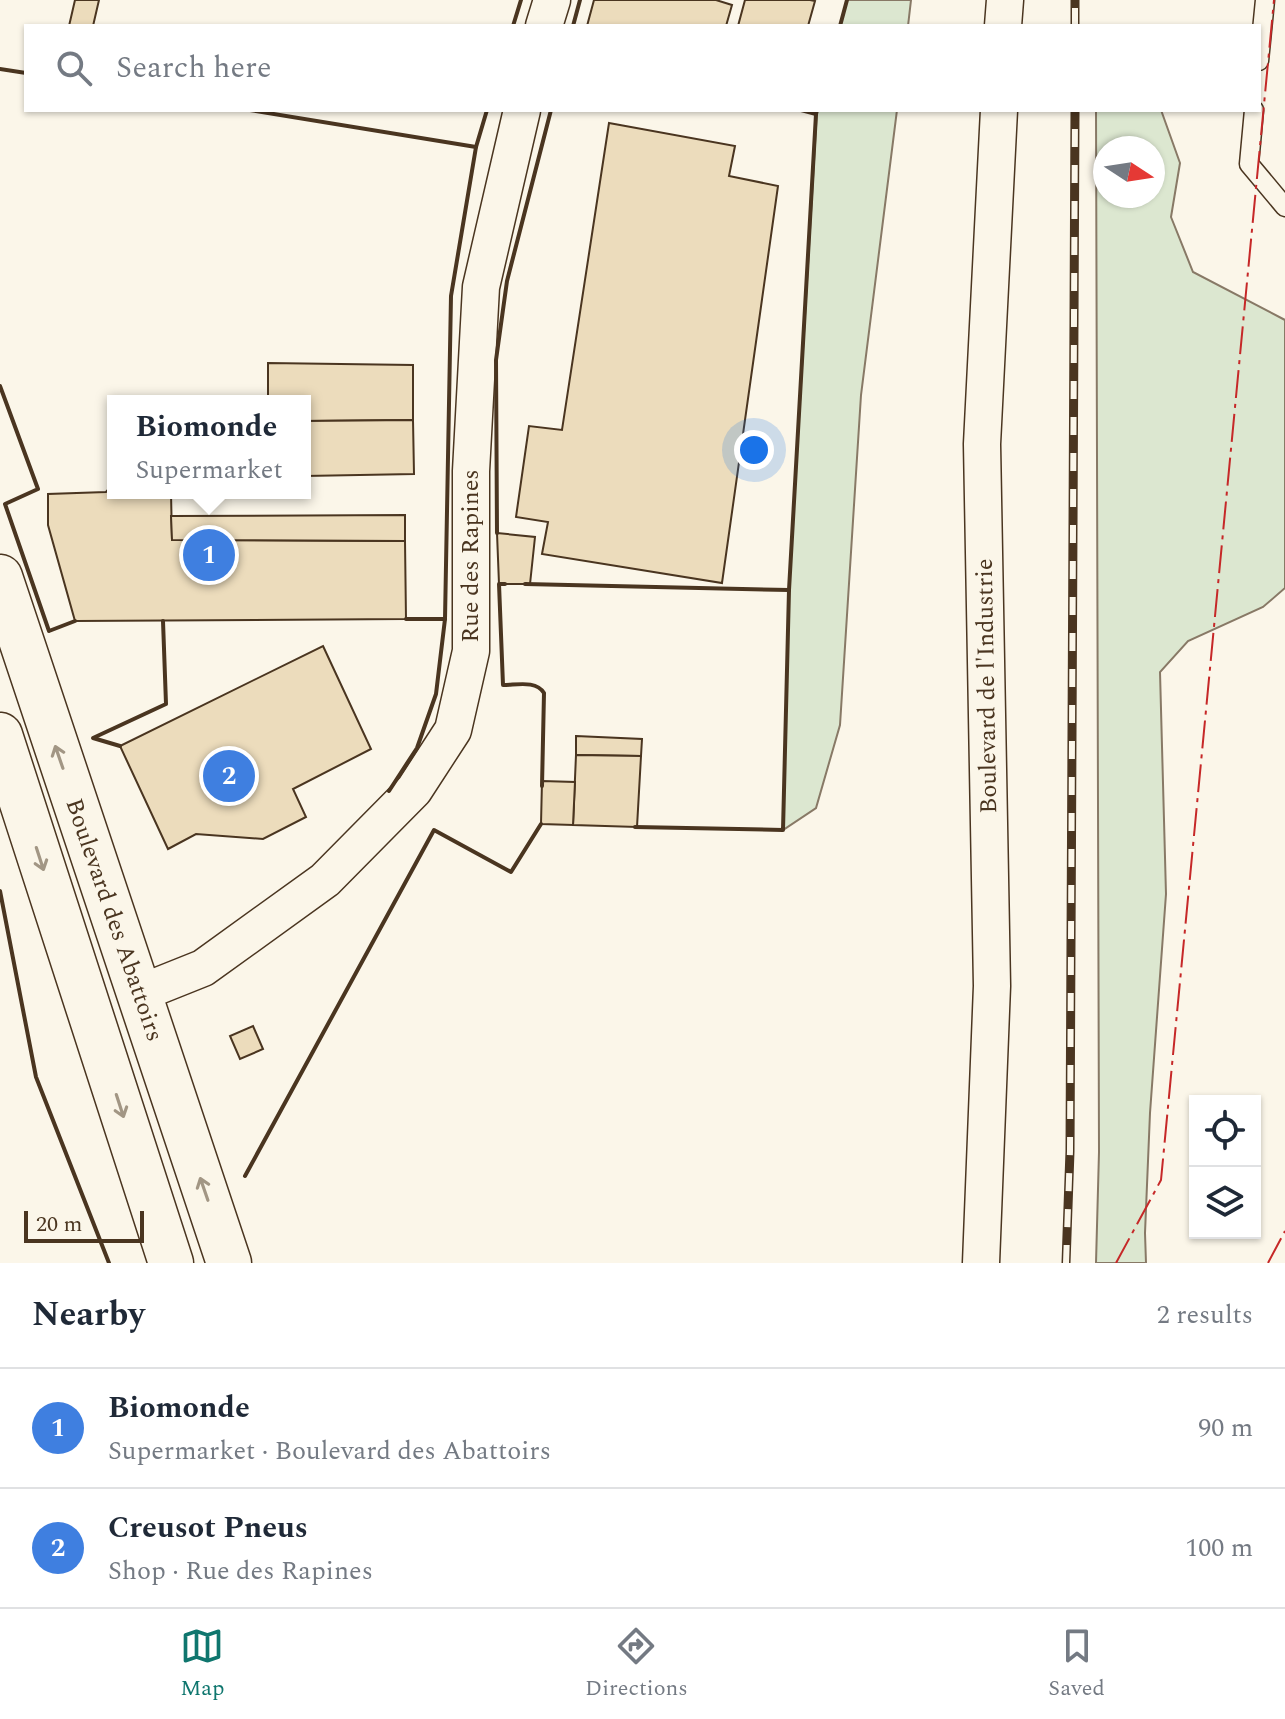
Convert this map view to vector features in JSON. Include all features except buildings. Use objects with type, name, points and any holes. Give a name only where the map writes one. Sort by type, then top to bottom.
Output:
[{"type":"street","points":[[545,24],[552,0]]},
{"type":"street","points":[[1003,24],[1005,0]]},
{"type":"street","name":"Rue des Rapines","points":[[138,994],[203,968],[325,880],[414,790],[453,730],[471,651],[471,471],[481,287],[522,112]]},
{"type":"street","name":"Boulevard de l'Industrie","points":[[981,1263],[992,986],[982,444],[999,112]]},
{"type":"street","name":"Boulevard des Abattoirs","points":[[0,577],[229,1263]]},
{"type":"street","name":"Boulevard des Abattoirs","points":[[0,735],[171,1263]]},
{"type":"lane","points":[[1261,41],[1265,0]]},
{"type":"lane","points":[[1254,112],[1249,164],[1285,207]]},
{"type":"green space","points":[[847,0],[911,0],[908,24],[841,24]]},
{"type":"green space","points":[[817,112],[897,112],[861,395],[840,725],[816,808],[783,830],[789,590]]},
{"type":"green space","points":[[1096,112],[1162,112],[1180,163],[1171,217],[1193,272],[1285,320],[1285,588],[1263,607],[1188,641],[1160,672],[1166,894],[1150,1113],[1146,1263],[1096,1263],[1099,1152],[1096,208],[1165,208],[1165,136],[1096,136]]},
{"type":"railway","points":[[1075,0],[1075,24]]},
{"type":"railway","points":[[1066,1263],[1070,1151],[1075,112]]},
{"type":"wall","points":[[514,24],[521,0]]},
{"type":"wall","points":[[574,24],[580,0]]},
{"type":"wall","points":[[841,24],[847,0]]},
{"type":"wall","points":[[0,69],[24,73]]},
{"type":"wall","points":[[262,112],[476,147],[486,112]]},
{"type":"wall","points":[[497,533],[496,360],[507,281],[550,112]]},
{"type":"wall","points":[[808,112],[816,112]]},
{"type":"wall","points":[[635,827],[783,830],[789,590],[816,114]]},
{"type":"wall","points":[[406,619],[445,619],[451,296],[476,147]]},
{"type":"wall","points":[[0,386],[38,489],[5,504],[49,631],[75,621]]},
{"type":"wall","points":[[505,584],[499,584],[503,685],[531,685],[544,693],[542,786]]},
{"type":"wall","points":[[525,584],[789,590]]},
{"type":"wall","points":[[389,791],[417,748],[436,694],[445,619]]},
{"type":"wall","points":[[120,746],[93,738],[166,704],[163,621]]},
{"type":"wall","points":[[245,1176],[434,830],[511,872],[541,824]]},
{"type":"wall","points":[[0,891],[36,1077],[109,1263]]},
{"type":"power","points":[[1116,1263],[1161,1180],[1274,0]]},
{"type":"power","points":[[1268,1263],[1285,1231]]},
{"type":"place","name":"Biomonde","points":[[209,555]]},
{"type":"place","name":"Creusot Pneus","points":[[229,776]]}]
